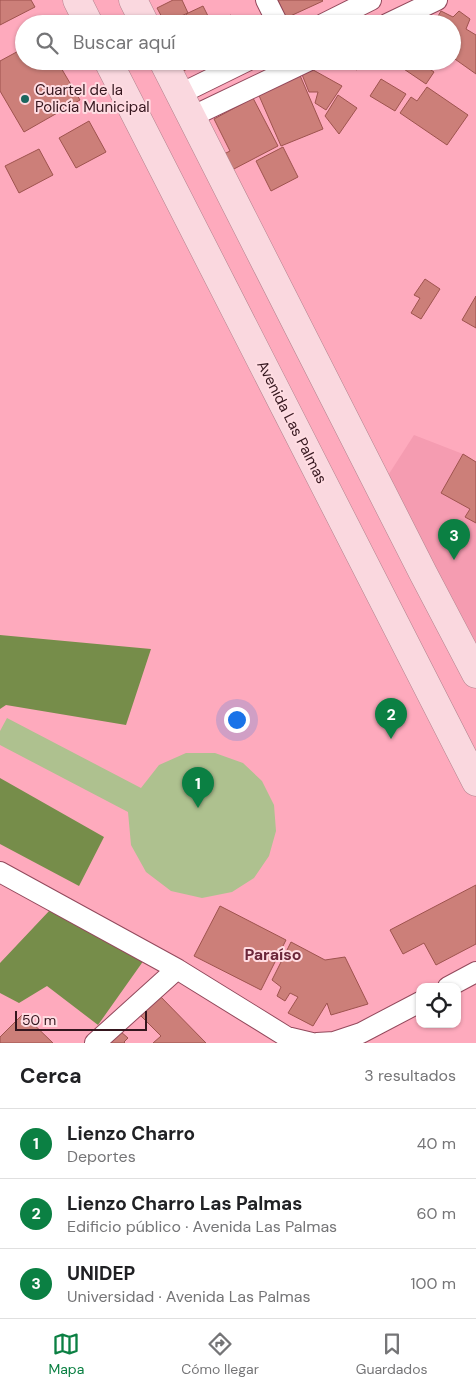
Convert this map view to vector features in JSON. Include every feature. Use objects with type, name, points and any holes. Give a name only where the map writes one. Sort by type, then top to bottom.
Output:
[{"type":"main road","points":[[133,0],[140,15]]},
{"type":"main road","name":"Avenida Las Palmas","points":[[113,70],[476,782]]},
{"type":"main road","points":[[168,70],[476,674]]},
{"type":"street","points":[[266,0],[274,15]]},
{"type":"street","points":[[341,15],[370,0]]},
{"type":"street","points":[[406,15],[437,0]]},
{"type":"street","points":[[186,106],[235,70]]},
{"type":"street","points":[[186,106],[282,70]]},
{"type":"street","points":[[0,872],[177,969],[284,1040],[312,1043]]},
{"type":"street","points":[[95,1043],[177,969]]},
{"type":"street","points":[[455,983],[476,972]]},
{"type":"street","points":[[317,1043],[363,1038],[416,1005]]},
{"type":"shaded area","points":[[414,435],[463,454],[476,462],[476,644],[387,477]]},
{"type":"green space","points":[[0,635],[151,649],[126,725],[6,705],[0,709]]},
{"type":"green space","points":[[7,718],[141,788],[159,765],[186,753],[215,753],[243,763],[262,781],[274,805],[276,831],[269,856],[254,878],[232,892],[202,898],[171,891],[146,872],[131,845],[128,812],[0,745],[0,731]]},
{"type":"green space","points":[[0,778],[104,837],[79,886],[0,844]]},
{"type":"green space","points":[[50,910],[144,960],[98,1025],[47,986],[19,1003],[0,993],[0,963]]},
{"type":"building","points":[[0,0],[31,0],[35,7],[19,15],[15,15],[15,17],[0,25]]},
{"type":"building","points":[[173,0],[182,0],[188,13],[183,15],[161,15],[157,8]]},
{"type":"building","points":[[278,0],[323,1],[293,15],[285,15]]},
{"type":"building","points":[[203,6],[208,15],[186,15]]},
{"type":"building","points":[[441,11],[449,15],[439,15]]},
{"type":"building","points":[[459,11],[470,19],[466,29],[476,35],[476,74],[461,63],[461,15],[455,15]]},
{"type":"building","points":[[15,53],[15,70],[62,70],[80,100],[24,132],[0,91],[0,61]]},
{"type":"building","points":[[303,70],[313,70],[342,86],[326,110],[315,103],[318,92],[309,92],[301,72]]},
{"type":"building","points":[[405,70],[431,70],[434,72],[426,84]]},
{"type":"building","points":[[299,73],[323,129],[281,146],[257,91]]},
{"type":"building","points":[[381,79],[406,94],[395,111],[370,96]]},
{"type":"building","points":[[427,87],[468,115],[447,145],[400,113],[411,97],[417,101]]},
{"type":"building","points":[[338,95],[357,108],[339,134],[325,116]]},
{"type":"building","points":[[253,98],[278,146],[232,170],[224,154],[230,151],[214,119]]},
{"type":"building","points":[[89,121],[106,152],[76,168],[59,138]]},
{"type":"building","points":[[283,147],[298,177],[271,191],[256,161]]},
{"type":"building","points":[[39,149],[53,175],[19,193],[5,166]]},
{"type":"building","points":[[425,279],[440,289],[421,319],[411,313],[420,298],[414,295]]},
{"type":"building","points":[[476,296],[476,328],[462,320]]},
{"type":"building","points":[[463,454],[476,462],[476,523],[465,517],[470,509],[441,493]]},
{"type":"building","points":[[476,885],[476,944],[436,965],[424,943],[403,954],[390,930]]},
{"type":"building","points":[[220,906],[286,940],[261,990],[194,956]]},
{"type":"building","points":[[291,942],[325,960],[345,957],[368,1004],[331,1015],[327,1003],[313,1026],[288,1013],[298,997],[290,993],[285,1001],[277,996],[281,987],[272,980]]},
{"type":"building","points":[[159,995],[206,1043],[153,1043],[161,1036],[139,1014]]},
{"type":"building","points":[[23,1014],[53,1043],[0,1043],[0,1037]]},
{"type":"building","points":[[120,1031],[128,1038],[125,1043],[107,1043]]},
{"type":"place","name":"Cuartel de la Policía Municipal","points":[[25,99]]},
{"type":"place","name":"UNIDEP","points":[[454,560]]},
{"type":"place","name":"Lienzo Charro Las Palmas","points":[[391,739]]},
{"type":"place","name":"Lienzo Charro","points":[[198,808]]},
{"type":"district","name":"Paraíso","points":[[273,954]]}]
